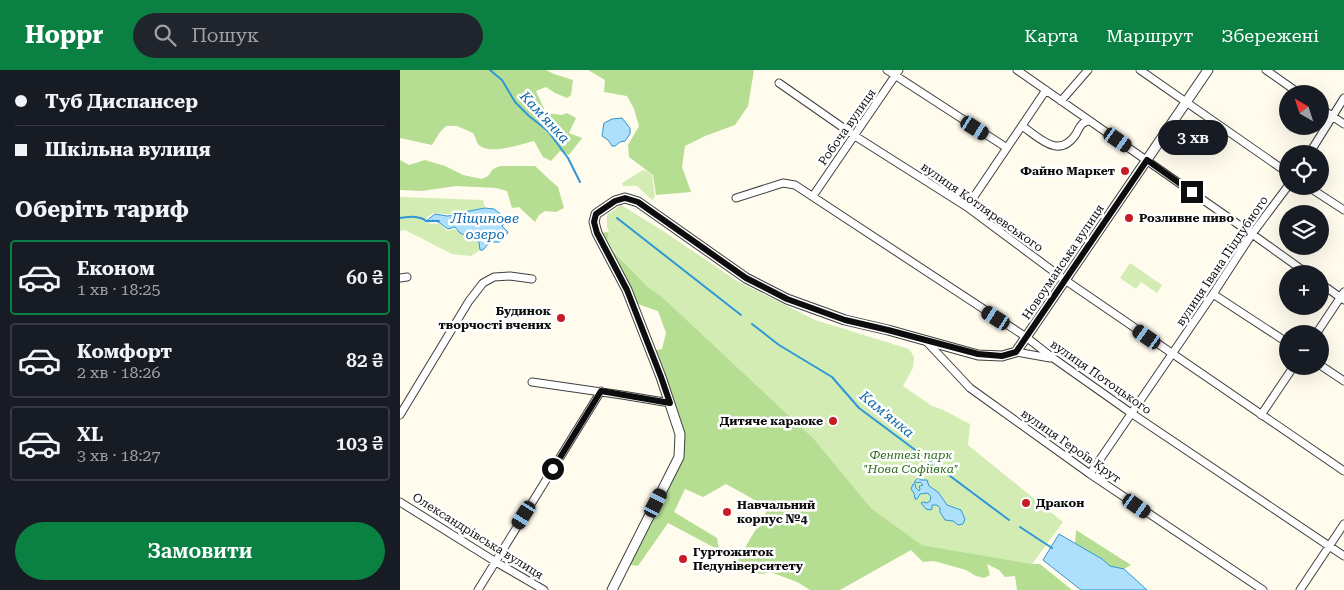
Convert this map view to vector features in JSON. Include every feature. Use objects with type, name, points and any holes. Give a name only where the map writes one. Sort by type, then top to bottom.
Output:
[{"type":"street","points":[[887,70],[897,73],[1007,148]]},
{"type":"street","points":[[1017,70],[1295,265]]},
{"type":"street","points":[[1061,101],[1088,70]]},
{"type":"street","points":[[1140,70],[1279,167]]},
{"type":"street","name":"Новоуманська вулиця","points":[[1016,352],[1208,70]]},
{"type":"street","points":[[1266,70],[1287,85]]},
{"type":"street","name":"Робоча вулиця","points":[[812,196],[897,73]]},
{"type":"street","name":"вулиця Котляревського","points":[[779,83],[855,136],[967,207],[1065,280],[1344,472]]},
{"type":"street","points":[[967,207],[1046,90]]},
{"type":"street","points":[[1314,145],[1344,98]]},
{"type":"street","points":[[1329,114],[1344,124]]},
{"type":"street","points":[[1022,126],[1050,146],[1058,147],[1066,145],[1071,141],[1082,123],[1089,120]]},
{"type":"street","name":"вулиця Потоцького","points":[[736,198],[783,183],[795,185],[1026,338],[1131,414],[1344,556]]},
{"type":"street","name":"вулиця Івана Піддубного","points":[[1090,474],[1252,234],[1281,195]]},
{"type":"street","points":[[1321,195],[1344,210]]},
{"type":"street","points":[[612,590],[680,457],[680,434],[661,377],[627,290],[597,233],[594,222],[596,214],[615,201],[625,198],[638,202],[746,278],[787,299],[845,320],[978,354],[1002,356],[1016,352],[1053,358]]},
{"type":"street","points":[[400,415],[469,301],[483,283],[494,277],[510,276],[532,279]]},
{"type":"street","points":[[1323,325],[1343,297],[1329,288]]},
{"type":"street","points":[[1213,294],[1279,338]]},
{"type":"street","name":"вулиця Героїв Крут","points":[[926,341],[970,388],[1090,474],[1263,590]]},
{"type":"street","points":[[1329,371],[1344,381]]},
{"type":"street","points":[[1262,416],[1288,375]]},
{"type":"street","points":[[532,382],[670,403]]},
{"type":"street","points":[[478,590],[601,391]]},
{"type":"street","name":"Олександрівська вулиця","points":[[400,502],[544,590]]},
{"type":"street","points":[[1300,590],[1344,524]]},
{"type":"green space","points":[[400,70],[546,70],[573,80],[571,95],[567,98],[546,87],[536,91],[546,113],[562,115],[567,113],[576,118],[569,133],[582,138],[569,155],[560,151],[551,161],[543,157],[534,141],[505,148],[489,149],[478,144],[473,133],[457,126],[446,126],[432,145],[400,138]]},
{"type":"green space","points":[[588,70],[754,70],[748,106],[735,125],[685,146],[682,167],[691,192],[656,195],[653,175],[629,157],[628,145],[639,126],[634,109],[627,96],[604,92],[605,80]]},
{"type":"green space","points":[[400,160],[409,165],[425,160],[445,166],[463,175],[482,179],[488,176],[493,169],[500,166],[535,166],[558,187],[564,208],[556,212],[545,211],[539,215],[535,222],[519,207],[512,208],[507,191],[496,188],[456,186],[422,191],[400,190]]},
{"type":"green space","points":[[643,170],[652,175],[655,197],[652,200],[637,186],[623,186],[622,183]]},
{"type":"green space","points":[[400,197],[483,200],[485,208],[464,212],[459,215],[434,213],[427,217],[425,221],[441,225],[447,231],[455,229],[479,242],[480,250],[471,256],[452,254],[405,230],[400,231]]},
{"type":"green space","name":"Фентезі парк \"Нова Софіївка\"","points":[[621,205],[737,281],[815,320],[909,349],[914,357],[913,368],[903,386],[932,406],[970,424],[968,445],[1063,522],[1032,564],[922,545],[872,509],[814,439],[660,295],[649,288],[606,243],[609,232],[607,215]]},
{"type":"green space","points":[[609,232],[606,244],[649,288],[660,295],[814,439],[872,509],[922,545],[1040,564],[1072,590],[1017,590],[1015,576],[1005,577],[999,570],[987,564],[990,575],[984,578],[966,570],[934,561],[923,562],[911,550],[840,590],[810,590],[797,582],[770,572],[762,574],[739,566],[739,558],[756,529],[763,524],[767,507],[726,484],[703,497],[685,489],[674,512],[717,538],[719,550],[668,523],[638,566],[625,564],[679,457],[680,434],[651,351],[662,349],[666,333],[658,311],[632,302],[597,233]]},
{"type":"green space","points":[[1130,263],[1162,285],[1157,293],[1141,282],[1136,289],[1120,278]]},
{"type":"green space","points":[[1076,530],[1131,565],[1124,569],[1110,566],[1075,543]]},
{"type":"water","points":[[622,118],[630,128],[630,134],[625,141],[612,146],[602,136],[604,123],[612,119]]},
{"type":"water","name":"Ліщинове озеро","points":[[485,208],[494,209],[506,218],[502,226],[508,232],[500,242],[490,242],[483,250],[480,250],[479,242],[460,233],[455,227],[448,229],[433,220],[426,221],[435,214],[459,215],[464,212]]},
{"type":"water","points":[[918,478],[927,480],[929,486],[938,492],[947,505],[961,510],[965,519],[963,524],[958,525],[953,521],[945,520],[937,505],[932,505],[931,510],[926,509],[921,503],[930,501],[931,497],[928,493],[920,494],[915,499],[911,489],[913,484],[915,484],[919,491],[919,486],[923,485],[920,482],[914,482]]},
{"type":"water","points":[[1059,534],[1102,559],[1110,566],[1124,569],[1147,590],[1081,590],[1043,560]]},
{"type":"waterway","name":"Кам'янка","points":[[490,70],[502,80],[515,102],[548,131],[568,158],[580,182]]},
{"type":"waterway","points":[[400,218],[414,217],[426,221],[439,221]]},
{"type":"waterway","name":"Кам'янка","points":[[617,218],[741,315]]},
{"type":"waterway","name":"Кам'янка","points":[[752,324],[779,345],[832,377],[859,408],[1009,520]]},
{"type":"waterway","name":"Кам'янка","points":[[1020,527],[1052,548]]},
{"type":"place","name":"Файно Маркет","points":[[1125,171]]},
{"type":"place","name":"Розливне пиво","points":[[1129,218]]},
{"type":"place","name":"Будинок творчості вчених","points":[[561,318]]},
{"type":"place","name":"Дитяче караоке","points":[[833,421]]},
{"type":"place","name":"Дракон","points":[[1026,503]]},
{"type":"place","name":"Навчальний корпус №4","points":[[727,512]]},
{"type":"place","name":"Гуртожиток Педуніверситету","points":[[683,559]]},
{"type":"route","points":[[553,469],[601,391],[670,403],[627,290],[597,233],[594,222],[596,214],[615,201],[625,198],[638,202],[746,278],[787,299],[845,320],[978,354],[1002,356],[1016,352],[1147,160],[1192,192]]}]
